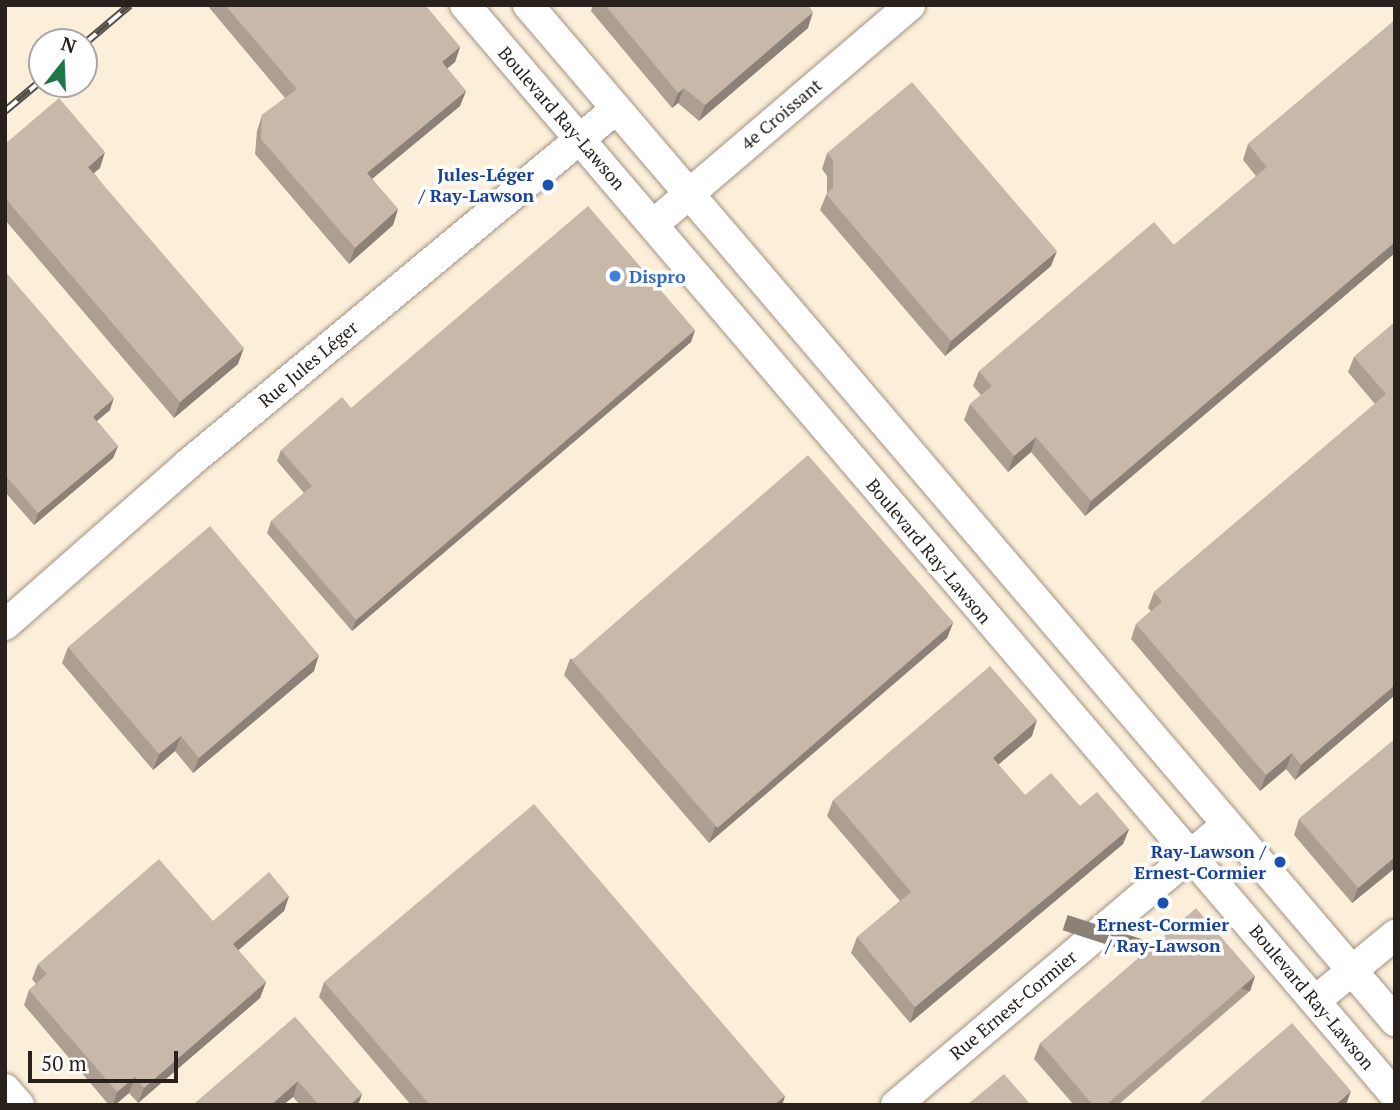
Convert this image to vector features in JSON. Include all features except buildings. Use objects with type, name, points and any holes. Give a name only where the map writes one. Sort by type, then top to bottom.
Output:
[{"type":"street","name":"Boulevard Ray-Lawson","points":[[465,5],[1395,1095]]},
{"type":"street","points":[[528,5],[1395,1021]]},
{"type":"street","name":"4e Croissant","points":[[654,224],[910,5]]},
{"type":"street","name":"Rue Jules Léger","points":[[5,625],[188,464],[616,108]]},
{"type":"street","name":"Rue Ernest-Cormier","points":[[896,1105],[1227,824]]},
{"type":"street","points":[[1315,1001],[1395,934]]},
{"type":"shaded area","points":[[5,5],[1395,5],[1395,1105],[5,1105]]},
{"type":"railway","points":[[98,32],[130,5]]},
{"type":"railway","points":[[5,111],[28,92]]},
{"type":"place","name":"Jules-Léger / Ray-Lawson","points":[[548,185]]},
{"type":"place","name":"Dispro","points":[[615,276]]},
{"type":"place","name":"Ray-Lawson / Ernest-Cormier","points":[[1280,862]]},
{"type":"place","name":"Ernest-Cormier / Ray-Lawson","points":[[1163,903]]}]
